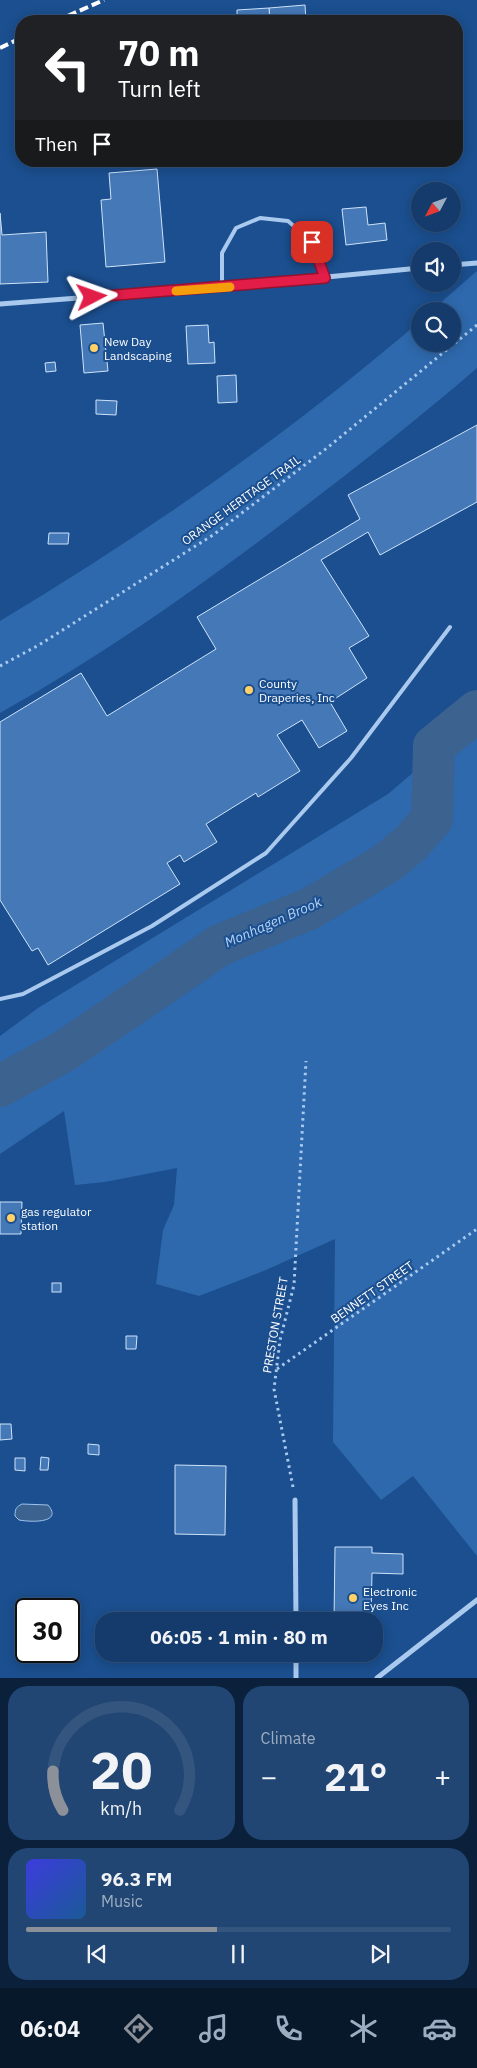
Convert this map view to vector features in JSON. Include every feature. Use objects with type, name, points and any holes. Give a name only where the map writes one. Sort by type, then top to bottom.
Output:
[{"type":"street","points":[[461,264],[477,263]]},
{"type":"street","points":[[0,304],[222,287],[411,269]]},
{"type":"street","points":[[295,1500],[296,1612]]},
{"type":"street","points":[[377,1678],[477,1600]]},
{"type":"street","points":[[296,1662],[296,1678]]},
{"type":"lane","points":[[222,287],[222,253],[236,228],[260,218],[288,221],[312,242],[325,278]]},
{"type":"lane","points":[[0,999],[23,994],[152,926],[266,853],[351,758],[450,627]]},
{"type":"path","name":"ORANGE HERITAGE TRAIL","points":[[0,666],[39,645],[213,535],[327,448],[477,325]]},
{"type":"path","name":"PRESTON STREET","points":[[295,1500],[274,1389],[280,1340],[294,1285],[306,1061]]},
{"type":"path","name":"BENNETT STREET","points":[[277,1369],[477,1229]]},
{"type":"shaded area","points":[[477,271],[477,368],[362,462],[221,569],[113,644],[0,713],[0,621],[109,553],[216,480],[320,403],[411,329],[411,352],[461,352],[461,302],[441,302],[453,292],[461,292],[461,285]]},
{"type":"shaded area","points":[[477,712],[477,1556],[413,1476],[381,1500],[333,1442],[335,1239],[266,1270],[199,1296],[156,1284],[163,1230],[174,1205],[177,1168],[105,1182],[75,1185],[64,1111],[0,1154],[0,1036],[38,1008],[388,794],[457,735]]},
{"type":"shaded area","points":[[22,1504],[48,1505],[52,1511],[52,1516],[48,1519],[37,1521],[19,1520],[15,1516],[15,1512],[17,1507]]},
{"type":"building","points":[[305,5],[306,15],[270,15],[269,8]]},
{"type":"building","points":[[269,8],[270,15],[237,15],[237,10]]},
{"type":"building","points":[[157,169],[165,262],[106,267],[101,200],[111,199],[109,173]]},
{"type":"building","points":[[366,207],[368,225],[385,223],[387,240],[346,245],[342,209]]},
{"type":"building","points":[[0,213],[2,235],[46,232],[48,282],[0,284]]},
{"type":"building","name":"New Day Landscaping","points":[[103,323],[108,371],[84,373],[80,325]]},
{"type":"building","points":[[208,325],[209,343],[214,342],[215,363],[188,364],[186,326]]},
{"type":"building","points":[[55,362],[56,371],[46,372],[45,363]]},
{"type":"building","points":[[236,375],[237,402],[218,403],[217,376]]},
{"type":"building","points":[[96,400],[117,401],[116,415],[96,414]]},
{"type":"building","name":"County Draperies, Inc","points":[[477,425],[477,502],[380,555],[368,532],[321,560],[369,636],[349,648],[367,678],[330,702],[347,731],[319,748],[302,720],[277,735],[300,771],[258,797],[256,793],[206,824],[217,842],[184,862],[180,855],[167,863],[180,884],[48,965],[38,948],[32,951],[0,900],[0,722],[81,673],[107,716],[216,649],[197,617],[360,519],[348,495]]},
{"type":"building","points":[[49,533],[69,533],[68,544],[48,544]]},
{"type":"building","name":"gas regulator station","points":[[0,1202],[22,1202],[21,1234],[0,1234]]},
{"type":"building","points":[[52,1283],[61,1283],[61,1292],[52,1292]]},
{"type":"building","points":[[126,1336],[137,1336],[136,1349],[126,1349]]},
{"type":"building","points":[[0,1424],[11,1424],[12,1439],[0,1440]]},
{"type":"building","points":[[88,1444],[99,1445],[99,1455],[88,1454]]},
{"type":"building","points":[[41,1457],[49,1458],[48,1470],[40,1470]]},
{"type":"building","points":[[15,1458],[25,1458],[25,1471],[15,1470]]},
{"type":"building","points":[[175,1465],[226,1466],[225,1535],[175,1534]]},
{"type":"building","name":"Electronic Eyes Inc","points":[[335,1547],[372,1547],[372,1553],[403,1554],[403,1574],[372,1573],[371,1612],[334,1612]]},
{"type":"waterway","name":"Monhagen Brook","points":[[0,1086],[66,1050],[220,945],[309,909],[387,863],[411,843],[432,819],[434,746],[477,711]]},
{"type":"railway","points":[[70,15],[104,0]]},
{"type":"railway","points":[[0,48],[15,41]]},
{"type":"slow traffic","points":[[176,291],[230,287]]},
{"type":"place","name":"New Day Landscaping","points":[[94,348]]},
{"type":"place","name":"County Draperies, Inc","points":[[249,690]]},
{"type":"place","name":"gas regulator station","points":[[11,1218]]},
{"type":"place","name":"Electronic Eyes Inc","points":[[353,1598]]},
{"type":"route","points":[[92,297],[325,278],[312,242]]}]
